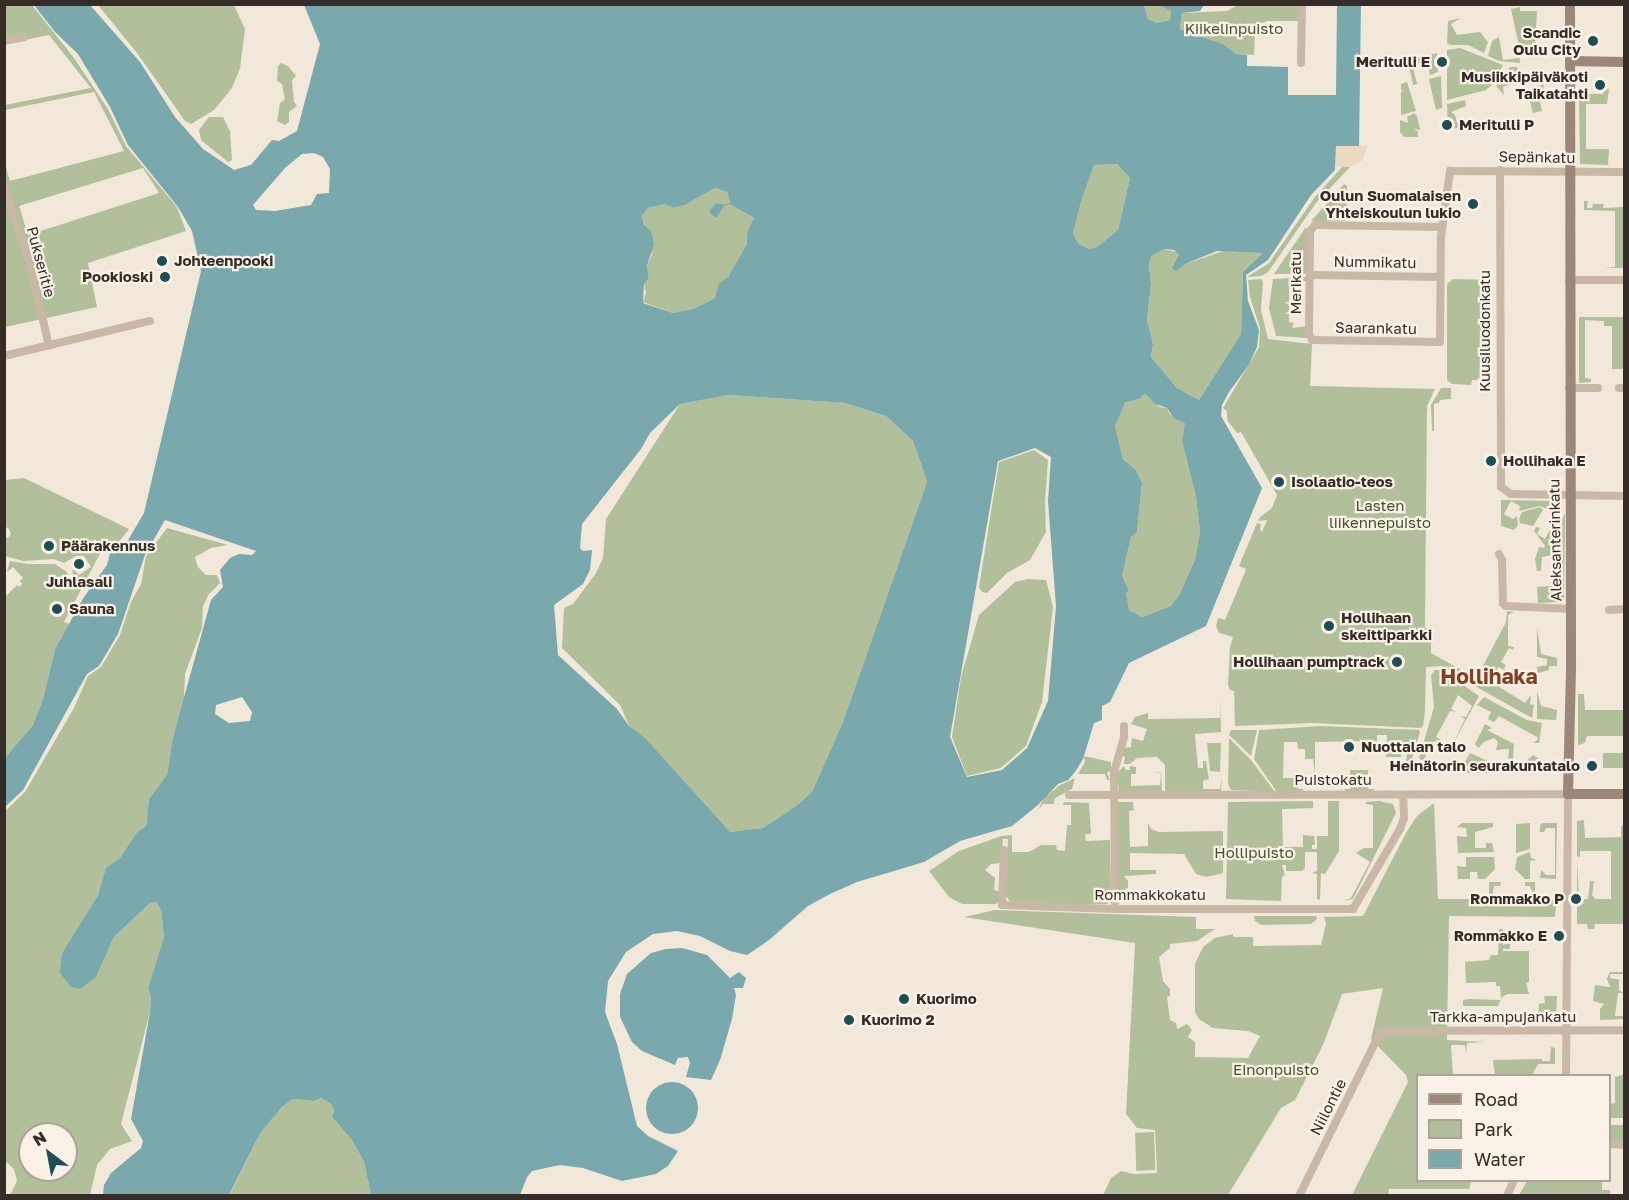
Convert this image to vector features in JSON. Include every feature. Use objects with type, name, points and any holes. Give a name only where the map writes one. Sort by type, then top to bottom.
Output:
[{"type":"main road","name":"Aleksanterinkatu","points":[[1568,794],[1571,609],[1569,495],[1570,4]]},
{"type":"main road","points":[[1570,62],[1624,62]]},
{"type":"main road","name":"Puistokatu","points":[[1568,794],[1624,794]]},
{"type":"street","points":[[1301,63],[1302,4]]},
{"type":"street","points":[[4,41],[25,37]]},
{"type":"street","name":"Kuusiluodonkatu","points":[[1500,170],[1499,482],[1504,490],[1511,494],[1569,495]]},
{"type":"street","name":"Sepänkatu","points":[[1442,227],[1450,171],[1624,172]]},
{"type":"street","name":"Pukseritie","points":[[4,186],[29,260],[49,346]]},
{"type":"street","name":"Merikatu","points":[[1312,340],[1309,334],[1312,227],[1347,224],[1442,227]]},
{"type":"street","points":[[1440,277],[1442,227]]},
{"type":"street","name":"Nummikatu","points":[[1310,275],[1440,277]]},
{"type":"street","name":"Saarankatu","points":[[1312,340],[1443,345],[1440,277]]},
{"type":"street","points":[[1569,280],[1624,280]]},
{"type":"street","points":[[4,356],[150,321]]},
{"type":"street","points":[[1569,388],[1598,388]]},
{"type":"street","points":[[1569,495],[1624,496]]},
{"type":"street","points":[[1499,554],[1502,561],[1503,603],[1506,606],[1571,609]]},
{"type":"street","points":[[1609,609],[1624,609]]},
{"type":"street","points":[[1115,909],[1114,772],[1124,737],[1124,726]]},
{"type":"street","name":"Puistokatu","points":[[1069,795],[1568,794]]},
{"type":"street","name":"Aleksanterinkatu","points":[[1566,1074],[1568,794]]},
{"type":"street","name":"Rommakkokatu","points":[[1004,850],[1002,905],[1115,909],[1353,909],[1400,829],[1404,818],[1404,795]]},
{"type":"street","name":"Tarkka-ampujankatu","points":[[1381,1031],[1624,1030]]},
{"type":"street","name":"Niilontie","points":[[1299,1196],[1381,1031]]},
{"type":"street","points":[[1507,1196],[1513,1182]]},
{"type":"green space","points":[[5,5],[32,5],[74,58],[108,109],[126,146],[177,207],[186,231],[88,263],[97,307],[5,327],[4,160],[10,181],[124,151],[94,92],[5,110],[5,105],[91,88],[49,35],[5,44]],"holes":[[[143,168],[159,193],[28,235],[19,206]]]},
{"type":"green space","points":[[98,5],[234,5],[245,29],[240,68],[232,88],[214,110],[191,124],[185,121],[137,53]]},
{"type":"green space","points":[[1144,5],[1163,5],[1171,11],[1170,20],[1157,23],[1148,19]]},
{"type":"green space","name":"Kiikelinpuisto","points":[[1238,5],[1299,5],[1299,21],[1267,21],[1259,24],[1255,32],[1254,55],[1236,54],[1223,44],[1180,29],[1182,13],[1227,11]]},
{"type":"green space","points":[[1520,7],[1520,11],[1537,11],[1533,48],[1519,46],[1511,9]]},
{"type":"green space","points":[[1461,18],[1451,24],[1457,35],[1480,32],[1488,42],[1484,53],[1468,45],[1447,43],[1448,21]]},
{"type":"green space","points":[[1499,37],[1503,60],[1519,58],[1519,51],[1520,63],[1499,61],[1488,56],[1492,41]]},
{"type":"green space","points":[[1460,48],[1503,65],[1493,84],[1486,90],[1447,100],[1447,50]]},
{"type":"green space","points":[[1437,53],[1438,72],[1430,75],[1427,62],[1415,64],[1413,68],[1417,84],[1413,85],[1408,60]]},
{"type":"green space","points":[[281,63],[288,66],[296,76],[292,80],[294,102],[297,106],[289,112],[289,122],[285,125],[277,121],[280,103],[285,99],[282,84],[277,81],[278,66]]},
{"type":"green space","points":[[1510,67],[1517,67],[1522,80],[1503,87],[1504,95],[1496,86]]},
{"type":"green space","points":[[1441,76],[1442,108],[1436,110],[1429,79]]},
{"type":"green space","points":[[1407,82],[1416,111],[1401,115],[1401,92],[1403,91],[1401,84]]},
{"type":"green space","points":[[1544,83],[1542,97],[1539,97],[1542,111],[1533,113],[1528,94]]},
{"type":"green space","points":[[1603,89],[1609,89],[1607,104],[1586,104],[1586,149],[1609,149],[1608,165],[1580,164],[1579,94],[1603,94]]},
{"type":"green space","points":[[1465,100],[1466,106],[1451,112],[1455,115],[1457,123],[1463,124],[1468,121],[1469,125],[1448,130],[1447,104]]},
{"type":"green space","points":[[1414,113],[1417,116],[1420,130],[1414,129],[1418,132],[1418,137],[1404,137],[1400,132],[1400,120],[1408,123],[1407,117]]},
{"type":"green space","points":[[209,117],[223,117],[230,131],[232,160],[228,162],[201,140],[199,130]]},
{"type":"green space","points":[[1117,164],[1130,178],[1118,230],[1097,247],[1089,249],[1079,244],[1073,234],[1081,202],[1094,165]]},
{"type":"green space","points":[[1343,166],[1350,167],[1316,203],[1268,272],[1261,276],[1247,277],[1269,263],[1315,197]]},
{"type":"green space","points":[[1344,184],[1347,186],[1346,221],[1311,221]]},
{"type":"green space","points":[[715,188],[727,192],[730,203],[755,219],[747,233],[748,244],[715,298],[693,309],[673,313],[643,302],[646,293],[644,284],[649,278],[647,266],[652,254],[642,216],[648,208],[665,204],[673,208],[685,205]]},
{"type":"green space","points":[[1584,201],[1588,201],[1587,208],[1592,208],[1593,204],[1604,204],[1603,208],[1624,207],[1624,268],[1604,268],[1615,267],[1615,211],[1584,210]]},
{"type":"green space","points":[[1306,227],[1306,274],[1274,274]]},
{"type":"green space","points":[[1163,249],[1177,252],[1179,256],[1175,264],[1185,264],[1223,251],[1264,253],[1243,272],[1241,334],[1199,400],[1177,388],[1151,357],[1153,344],[1147,320],[1151,284],[1149,265],[1151,256]]},
{"type":"green space","points":[[1307,277],[1307,281],[1289,281],[1289,322],[1294,323],[1292,328],[1308,326],[1307,338],[1276,336],[1269,308],[1273,279]]},
{"type":"green space","name":"Hollihaka","points":[[1261,279],[1263,282],[1261,310],[1268,339],[1312,344],[1310,386],[1435,389],[1427,406],[1425,628],[1431,629],[1431,653],[1472,676],[1468,683],[1441,666],[1426,667],[1425,712],[1421,728],[1312,723],[1235,726],[1234,691],[1230,690],[1228,685],[1230,647],[1233,637],[1219,633],[1216,626],[1218,618],[1225,620],[1245,572],[1246,569],[1239,566],[1257,523],[1261,524],[1262,532],[1267,520],[1258,521],[1272,508],[1277,495],[1241,432],[1237,433],[1227,420],[1227,411],[1223,408],[1259,347],[1260,328],[1250,297],[1248,280]]},
{"type":"green space","points":[[1453,279],[1491,280],[1490,385],[1485,385],[1485,381],[1472,380],[1471,385],[1452,384],[1447,380],[1447,284]]},
{"type":"green space","points":[[1579,317],[1624,317],[1624,369],[1612,369],[1612,326],[1604,326],[1604,321],[1585,320],[1585,378],[1591,379],[1591,382],[1579,383]]},
{"type":"green space","points":[[1441,388],[1451,388],[1451,399],[1440,400],[1439,403],[1434,404],[1434,431],[1432,431],[1431,405]]},
{"type":"green space","points":[[1145,392],[1159,407],[1167,408],[1170,414],[1186,422],[1182,441],[1196,497],[1200,532],[1195,560],[1179,595],[1171,606],[1142,617],[1129,610],[1126,593],[1129,591],[1122,576],[1131,537],[1137,532],[1142,483],[1136,470],[1123,459],[1115,426],[1121,408],[1126,403],[1139,399]]},
{"type":"green space","points":[[729,395],[845,403],[886,416],[913,441],[927,482],[843,722],[812,792],[796,806],[763,828],[730,832],[629,726],[620,705],[562,648],[564,608],[573,604],[596,573],[603,558],[606,519],[680,404]]},
{"type":"green space","points":[[1034,450],[1048,460],[1045,502],[1046,532],[1030,560],[1007,573],[987,593],[982,592],[979,587],[999,462]]},
{"type":"green space","points":[[24,478],[129,529],[110,553],[103,548],[64,622],[69,624],[55,649],[43,699],[33,725],[5,758],[5,597],[17,585],[19,587],[22,584],[20,581],[23,578],[13,567],[7,572],[10,561],[55,564],[67,572],[70,585],[75,584],[72,570],[74,569],[79,575],[91,567],[84,556],[76,556],[64,563],[54,559],[23,561],[5,556],[5,537],[8,538],[11,534],[8,527],[5,530],[5,480]]},
{"type":"green space","points":[[1501,500],[1554,501],[1560,505],[1561,510],[1552,506],[1550,510],[1540,506],[1519,511],[1520,506],[1511,501],[1504,514],[1513,519],[1517,516],[1518,525],[1514,530],[1501,526]]},
{"type":"green space","points":[[1540,507],[1543,510],[1533,526],[1520,523],[1522,512]]},
{"type":"green space","points":[[1565,513],[1564,599],[1561,605],[1561,521]]},
{"type":"green space","points":[[1557,517],[1557,554],[1542,557],[1541,571],[1537,571],[1535,559],[1539,547],[1544,548],[1545,546],[1534,531],[1536,527],[1540,528],[1537,534],[1545,539]]},
{"type":"green space","points":[[167,528],[228,545],[211,548],[195,557],[198,567],[206,575],[217,575],[220,583],[209,594],[203,606],[202,628],[185,674],[184,698],[173,737],[167,775],[149,799],[146,826],[137,832],[120,858],[106,869],[98,895],[62,953],[96,977],[114,937],[149,904],[156,902],[161,910],[164,937],[148,988],[151,998],[150,1012],[121,1124],[132,1141],[110,1149],[97,1165],[90,1195],[10,1195],[17,1181],[14,1169],[5,1161],[5,811],[25,792],[74,708],[88,676],[101,667],[120,635],[131,602],[141,584],[146,556]]},
{"type":"green space","points":[[1028,579],[1046,580],[1053,607],[1042,702],[1026,746],[1001,768],[967,776],[952,737],[961,677],[979,615],[1015,582]]},
{"type":"green space","points":[[1537,587],[1557,588],[1557,602],[1538,603]]},
{"type":"green space","points":[[1507,611],[1514,612],[1508,615],[1508,646],[1514,647],[1513,650],[1509,648],[1501,662],[1506,665],[1504,669],[1511,673],[1498,667],[1493,683],[1525,703],[1531,695],[1530,704],[1534,705],[1532,718],[1473,685],[1506,622]]},
{"type":"green space","points":[[1537,628],[1541,654],[1557,658],[1557,666],[1549,666],[1549,670],[1538,673],[1538,685],[1537,667],[1547,665],[1547,659],[1537,657]]},
{"type":"green space","points":[[1435,670],[1441,670],[1479,696],[1452,746],[1465,719],[1460,716],[1466,717],[1472,706],[1458,695],[1451,709],[1456,712],[1450,711],[1436,737],[1441,740],[1439,743],[1434,741],[1423,761],[1419,758],[1434,707],[1431,675]]},
{"type":"green space","points":[[1537,691],[1541,706],[1557,710],[1556,720],[1537,719]]},
{"type":"green space","points":[[1578,694],[1584,694],[1585,710],[1624,710],[1624,736],[1587,736],[1585,743],[1578,745]]},
{"type":"green space","points":[[1484,697],[1527,720],[1542,723],[1539,743],[1534,743],[1537,737],[1499,716],[1494,722],[1488,719],[1491,712],[1477,705]]},
{"type":"green space","points":[[1220,698],[1221,732],[1195,734],[1198,768],[1203,768],[1203,761],[1206,761],[1209,779],[1203,781],[1203,789],[1220,789],[1222,776],[1221,791],[1165,792],[1165,765],[1157,757],[1137,758],[1130,764],[1124,764],[1125,757],[1121,755],[1123,748],[1131,747],[1132,738],[1143,741],[1147,729],[1131,724],[1135,717],[1148,713],[1148,719],[1220,718]]},
{"type":"green space","points":[[1485,724],[1492,728],[1487,730],[1514,744],[1513,759],[1508,760],[1509,749],[1496,750],[1498,742],[1494,738],[1484,742],[1478,748],[1475,744]]},
{"type":"green space","points":[[1321,726],[1419,730],[1420,732],[1410,766],[1406,767],[1407,753],[1401,753],[1401,757],[1386,757],[1387,735],[1377,735],[1377,741],[1315,742],[1315,775],[1313,759],[1305,759],[1305,749],[1298,749],[1297,742],[1284,742],[1283,778],[1298,778],[1298,789],[1303,789],[1303,792],[1277,792],[1254,759],[1259,730]]},
{"type":"green space","points":[[1231,730],[1257,730],[1251,756],[1229,735]]},
{"type":"green space","points":[[1229,738],[1251,760],[1275,792],[1231,790],[1228,784]]},
{"type":"green space","points":[[1207,743],[1221,743],[1220,772],[1210,771]]},
{"type":"green space","points":[[1470,753],[1490,762],[1486,764],[1486,769],[1494,769],[1494,773],[1463,773],[1461,769]]},
{"type":"green space","points":[[1603,753],[1624,753],[1624,768],[1603,768]]},
{"type":"green space","points":[[1533,755],[1538,758],[1539,771],[1548,773],[1498,773],[1499,768],[1516,770],[1517,763],[1520,770],[1525,770],[1525,762]]},
{"type":"green space","points":[[1084,756],[1111,762],[1111,770],[1107,773],[1110,780],[1107,780],[1105,774],[1078,774],[1085,762]]},
{"type":"green space","points":[[1124,766],[1126,770],[1130,770],[1130,766],[1136,767],[1136,774],[1131,774],[1131,786],[1160,785],[1161,774],[1154,771],[1161,773],[1162,792],[1119,792],[1117,773]]},
{"type":"green space","points":[[1350,770],[1368,770],[1368,789],[1374,789],[1373,792],[1345,791],[1345,789],[1350,789]]},
{"type":"green space","points":[[1075,778],[1072,789],[1055,798],[1054,804],[1043,804],[1038,810],[1044,798],[1060,785]]},
{"type":"green space","name":"Hollipuisto","points":[[1313,801],[1313,808],[1282,809],[1283,847],[1303,847],[1303,835],[1314,836],[1315,845],[1312,845],[1312,849],[1317,849],[1317,836],[1328,836],[1328,801],[1339,801],[1339,851],[1325,874],[1321,873],[1320,900],[1317,899],[1317,874],[1312,873],[1317,871],[1317,852],[1305,852],[1305,868],[1302,871],[1286,871],[1286,865],[1282,865],[1285,875],[1282,877],[1281,901],[1226,899],[1228,802]]},
{"type":"green space","points":[[1379,801],[1393,804],[1396,813],[1353,899],[1344,901],[1351,898],[1370,862],[1356,853],[1364,848],[1373,848],[1373,805],[1366,804],[1366,802]]},
{"type":"green space","points":[[1065,802],[1089,803],[1091,834],[1085,834],[1086,841],[1110,840],[1111,899],[1107,904],[1012,904],[1005,895],[1008,839],[1003,839],[1001,863],[991,864],[985,870],[995,878],[994,890],[1000,892],[1000,901],[996,904],[962,904],[949,897],[929,871],[959,851],[1001,836],[1012,835],[1012,852],[1029,852],[1041,845],[1056,845],[1057,850],[1065,851],[1067,825],[1071,825],[1071,805],[1062,805]]},
{"type":"green space","points":[[1116,802],[1133,802],[1134,810],[1129,811],[1130,847],[1148,846],[1148,823],[1151,829],[1159,832],[1223,831],[1223,873],[1207,877],[1196,874],[1184,854],[1130,853],[1130,870],[1156,870],[1156,874],[1124,876],[1128,881],[1128,888],[1125,889],[1126,901],[1121,901],[1118,896]]},
{"type":"green space","name":"Einonpuisto","points":[[1434,803],[1438,899],[1489,899],[1489,882],[1501,882],[1500,886],[1494,886],[1492,898],[1527,900],[1532,891],[1530,886],[1525,886],[1525,882],[1535,882],[1535,900],[1555,900],[1557,894],[1555,917],[1449,916],[1447,1040],[1485,1042],[1467,1043],[1466,1054],[1465,1045],[1451,1045],[1453,1074],[1416,1074],[1416,1182],[1471,1182],[1469,1189],[1389,1189],[1388,1196],[1352,1195],[1408,1082],[1406,1075],[1371,1039],[1383,988],[1342,994],[1323,1045],[1295,1100],[1281,1108],[1228,1195],[1103,1195],[1111,1178],[1121,1171],[1134,1174],[1157,1173],[1155,1130],[1137,1128],[1126,1114],[1135,943],[964,917],[995,910],[1196,917],[1196,929],[1215,929],[1197,941],[1170,944],[1170,948],[1159,957],[1163,981],[1170,989],[1170,996],[1167,997],[1170,1020],[1176,1023],[1177,1029],[1187,1024],[1192,1030],[1188,1037],[1195,1042],[1195,1057],[1248,1058],[1260,1036],[1248,1031],[1213,1028],[1199,1019],[1195,1012],[1195,964],[1203,947],[1215,938],[1233,934],[1233,937],[1253,937],[1253,946],[1321,945],[1326,924],[1324,917],[1363,916],[1417,816]]},
{"type":"green space","points":[[1584,820],[1585,838],[1621,837],[1621,827],[1624,823],[1624,924],[1595,924],[1594,929],[1588,929],[1587,924],[1577,924],[1577,860],[1579,899],[1588,899],[1590,881],[1594,881],[1592,895],[1595,899],[1611,899],[1611,851],[1580,851],[1580,857],[1577,856],[1577,821]]},
{"type":"green space","points":[[1462,823],[1493,823],[1493,827],[1475,832],[1475,848],[1486,848],[1486,843],[1492,843],[1494,852],[1458,853],[1457,836],[1467,837],[1466,828],[1457,827]]},
{"type":"green space","points":[[1530,823],[1530,849],[1516,853],[1516,824]]},
{"type":"green space","points":[[1557,823],[1556,879],[1540,878],[1541,870],[1546,875],[1555,875],[1555,828],[1546,828],[1544,832],[1540,832],[1540,825]]},
{"type":"green space","points":[[1530,852],[1531,858],[1536,860],[1530,861],[1530,879],[1525,879],[1515,869],[1517,857]]},
{"type":"green space","points":[[1466,857],[1494,857],[1495,869],[1485,879],[1478,879],[1477,872],[1470,872],[1470,879],[1458,879],[1457,866],[1466,867]]},
{"type":"green space","points":[[1254,916],[1316,916],[1317,919],[1311,924],[1261,925],[1255,921]]},
{"type":"green space","points":[[1499,929],[1503,929],[1503,945],[1510,943],[1510,949],[1503,949],[1503,951],[1529,951],[1529,982],[1526,983],[1529,994],[1508,994],[1501,999],[1500,986],[1496,986],[1496,982],[1466,983],[1465,962],[1489,960],[1491,955],[1498,955]]},
{"type":"green space","points":[[1610,972],[1624,972],[1624,974],[1610,974],[1610,978],[1621,980],[1619,980],[1619,990],[1624,993],[1618,993],[1615,1016],[1624,1016],[1624,1019],[1600,1020],[1600,1009],[1604,1004],[1593,1001],[1595,985],[1610,987],[1607,979]]},
{"type":"green space","points":[[1544,996],[1557,996],[1556,1019],[1458,1019],[1503,1018],[1503,1012],[1538,1014],[1539,1004],[1545,1003]]},
{"type":"green space","points":[[1463,1000],[1501,1000],[1498,1006],[1463,1006]]},
{"type":"green space","points":[[1551,1047],[1555,1048],[1555,1064],[1538,1064],[1533,1074],[1495,1074],[1493,1060],[1542,1059],[1542,1061],[1550,1061]]},
{"type":"green space","points":[[1624,1072],[1624,1118],[1611,1118],[1611,1104],[1615,1103],[1615,1077]]},
{"type":"green space","points":[[321,1098],[331,1104],[334,1111],[332,1117],[352,1140],[364,1162],[371,1195],[229,1196],[261,1132],[282,1107],[293,1099],[314,1101]]},
{"type":"green space","points":[[1611,1125],[1624,1125],[1624,1141],[1611,1141]]},
{"type":"green space","points":[[1154,1132],[1155,1170],[1136,1171],[1135,1133]]},
{"type":"green space","points":[[1526,1182],[1602,1182],[1602,1190],[1610,1190],[1610,1195],[1519,1195]]},
{"type":"shaded area","points":[[1336,145],[1367,146],[1363,160],[1350,167],[1336,166]]},
{"type":"water","points":[[34,5],[90,5],[140,62],[175,117],[203,149],[234,170],[251,165],[272,140],[279,141],[297,131],[320,44],[304,5],[1144,5],[1148,19],[1157,23],[1170,20],[1171,11],[1160,5],[1204,5],[1200,11],[1182,13],[1180,29],[1223,44],[1236,54],[1247,55],[1247,66],[1288,67],[1288,95],[1336,95],[1337,5],[1361,5],[1359,146],[1336,146],[1335,170],[1311,195],[1268,260],[1246,275],[1248,301],[1259,330],[1257,347],[1248,366],[1222,405],[1221,416],[1262,488],[1206,626],[1129,663],[1110,702],[1102,706],[1102,720],[1094,723],[1083,759],[1075,772],[1068,780],[1058,784],[1038,805],[1012,826],[960,841],[924,862],[857,882],[830,894],[808,906],[769,940],[747,955],[730,951],[700,936],[677,931],[653,934],[626,952],[608,981],[605,1012],[617,1044],[637,1126],[648,1136],[678,1151],[668,1166],[656,1174],[622,1181],[583,1168],[560,1165],[532,1171],[520,1195],[371,1195],[364,1162],[352,1140],[332,1117],[334,1111],[331,1104],[321,1098],[314,1101],[293,1099],[282,1107],[261,1132],[229,1195],[103,1195],[104,1185],[111,1173],[141,1148],[143,1141],[131,1119],[150,1012],[151,998],[148,988],[164,937],[161,910],[156,902],[149,904],[114,937],[96,977],[80,989],[71,987],[60,973],[62,953],[98,895],[106,868],[120,858],[137,832],[146,826],[149,799],[167,775],[173,737],[211,600],[223,587],[220,570],[230,558],[239,554],[252,555],[256,551],[165,520],[145,555],[118,634],[99,666],[87,674],[23,790],[5,807],[5,758],[33,725],[43,699],[55,649],[84,597],[107,565],[110,553],[124,547],[144,513],[201,271],[192,231],[178,207],[128,145],[110,107],[78,54],[55,32]],"holes":[[[314,153],[323,157],[330,169],[329,193],[317,194],[311,205],[275,211],[256,210],[253,205],[285,168],[302,154]],[[1117,164],[1130,178],[1118,230],[1097,247],[1089,249],[1079,244],[1073,234],[1094,165]],[[715,188],[727,192],[730,203],[724,205],[716,203],[709,212],[716,218],[724,206],[730,204],[754,218],[747,233],[747,244],[728,277],[719,284],[715,298],[693,309],[673,313],[643,303],[644,284],[649,278],[647,266],[654,244],[651,231],[644,225],[642,216],[648,208],[665,204],[673,208],[685,205]],[[1164,249],[1174,250],[1179,255],[1172,268],[1176,271],[1185,264],[1217,251],[1263,253],[1243,272],[1241,334],[1199,400],[1177,388],[1151,357],[1153,344],[1147,320],[1151,284],[1149,265],[1151,256]],[[1145,393],[1155,404],[1167,408],[1174,418],[1185,423],[1182,441],[1196,497],[1200,532],[1195,560],[1179,595],[1171,606],[1142,617],[1129,610],[1126,593],[1129,591],[1122,576],[1131,537],[1137,532],[1142,483],[1136,470],[1123,459],[1115,426],[1125,403],[1139,399]],[[729,395],[845,403],[886,416],[913,441],[927,482],[843,722],[812,792],[796,806],[763,828],[730,832],[645,738],[629,726],[617,709],[558,655],[554,605],[583,584],[590,570],[592,550],[583,551],[580,548],[582,524],[641,449],[650,433],[680,404]],[[1035,448],[1051,457],[1048,501],[1056,606],[1048,701],[1027,748],[1002,770],[967,777],[950,737],[998,461]],[[242,697],[252,712],[250,721],[229,723],[215,714],[216,705]]]},
{"type":"water","points":[[682,948],[707,955],[730,978],[739,972],[746,978],[743,988],[734,988],[736,995],[732,1019],[720,1060],[711,1080],[686,1077],[690,1063],[688,1057],[678,1058],[675,1065],[642,1051],[632,1042],[620,1017],[620,994],[627,974],[651,953]]},
{"type":"water","points":[[672,1082],[682,1084],[690,1090],[696,1098],[698,1108],[696,1118],[690,1126],[682,1132],[672,1134],[662,1132],[654,1126],[648,1118],[646,1108],[648,1098],[654,1090],[662,1084]]},
{"type":"place","name":"Scandic Oulu City","points":[[1593,41]]},
{"type":"place","name":"Meritulli E","points":[[1442,62]]},
{"type":"place","name":"Musiikkipäiväkoti Taikatahti","points":[[1600,85]]},
{"type":"place","name":"Meritulli P","points":[[1447,125]]},
{"type":"place","name":"Oulun Suomalaisen Yhteiskoulun lukio","points":[[1473,204]]},
{"type":"place","name":"Johteenpooki","points":[[162,261]]},
{"type":"place","name":"Pookioski","points":[[165,277]]},
{"type":"place","name":"Hollihaka E","points":[[1491,461]]},
{"type":"place","name":"Isolaatio-teos","points":[[1279,482]]},
{"type":"place","name":"Päärakennus","points":[[49,546]]},
{"type":"place","name":"Juhlasali","points":[[79,564]]},
{"type":"place","name":"Sauna","points":[[57,609]]},
{"type":"place","name":"Hollihaan skeittiparkki","points":[[1329,626]]},
{"type":"place","name":"Hollihaan pumptrack","points":[[1397,662]]},
{"type":"place","name":"Nuottalan talo","points":[[1349,747]]},
{"type":"place","name":"Heinätorin seurakuntatalo","points":[[1592,766]]},
{"type":"place","name":"Rommakko P","points":[[1576,899]]},
{"type":"place","name":"Rommakko E","points":[[1559,936]]},
{"type":"place","name":"Kuorimo","points":[[904,999]]},
{"type":"place","name":"Kuorimo 2","points":[[849,1020]]},
{"type":"district","name":"Hollihaka","points":[[1489,676]]},
{"type":"park label","name":"Lasten liikennepuisto","points":[[1380,514]]}]
